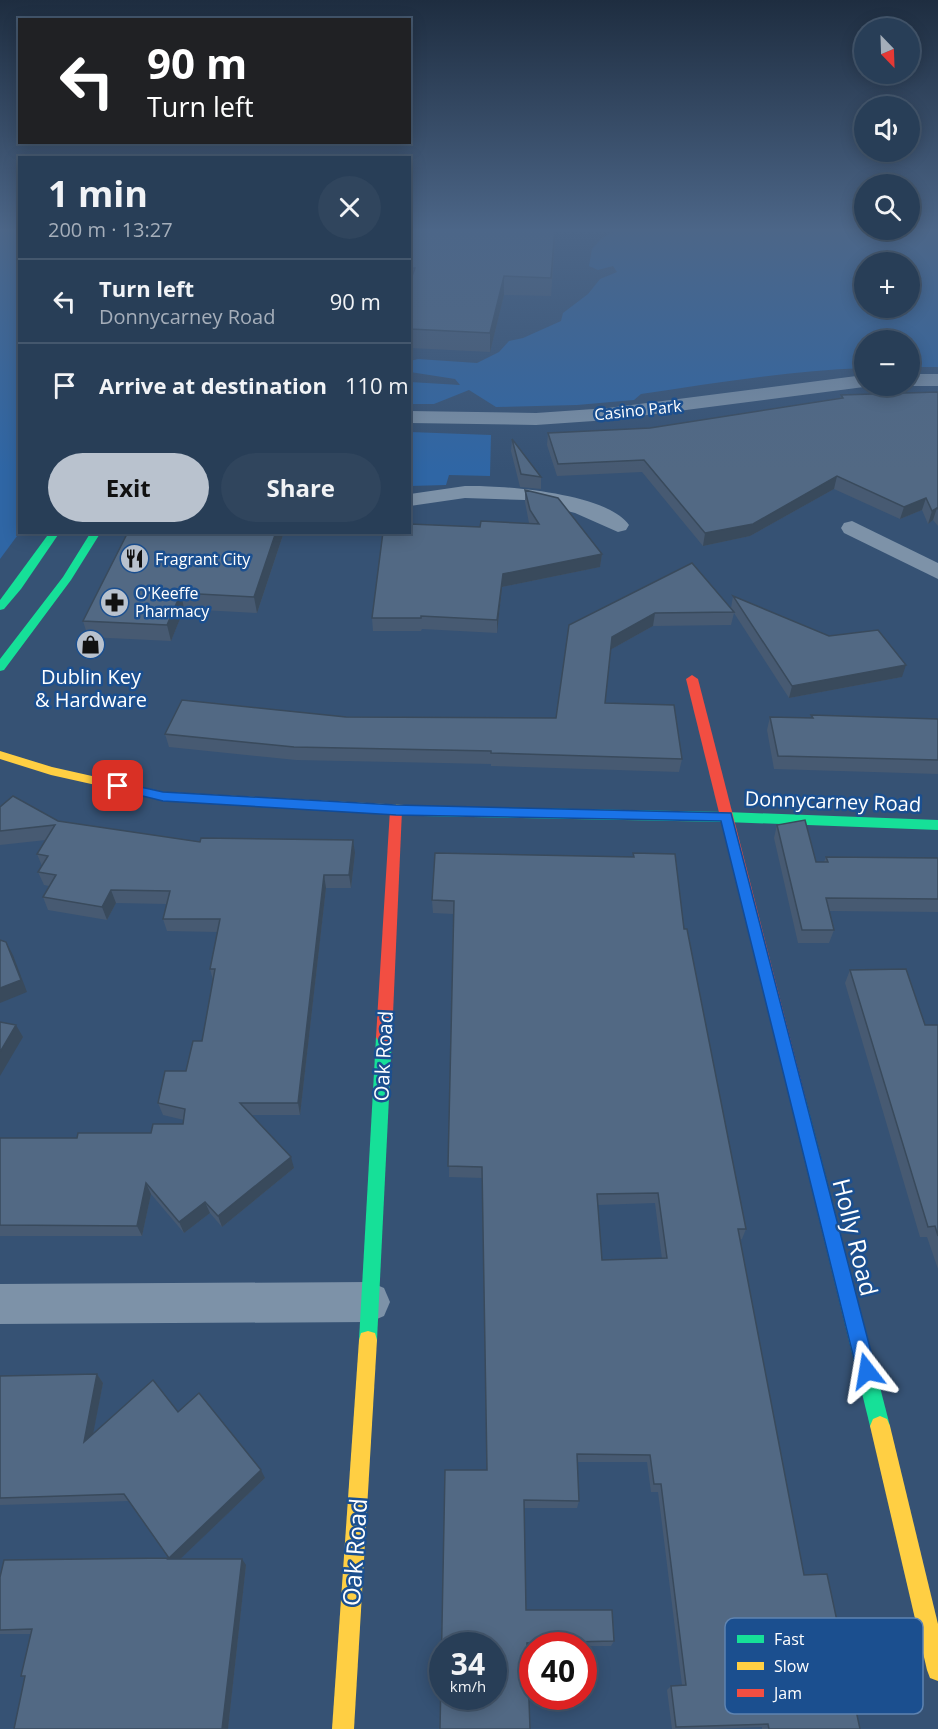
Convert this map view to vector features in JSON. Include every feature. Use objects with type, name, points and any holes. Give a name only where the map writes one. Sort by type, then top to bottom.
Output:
[{"type":"street","points":[[920,380],[938,380]]},
{"type":"street","name":"Casino Park","points":[[411,417],[536,419],[608,414],[854,382]]},
{"type":"street","points":[[411,500],[466,492],[523,495],[570,503],[598,513],[618,525]]},
{"type":"street","points":[[852,528],[938,572]]},
{"type":"street","points":[[0,607],[17,587],[54,534]]},
{"type":"street","points":[[0,667],[67,578],[95,534]]},
{"type":"street","name":"Donnycarney Road","points":[[692,679],[726,817]]},
{"type":"street","name":"Donnycarney Road","points":[[0,755],[51,771],[163,796],[396,810],[726,817],[938,825]]},
{"type":"street","name":"Oak Road","points":[[343,1729],[370,1302],[396,810]]},
{"type":"street","name":"Holly Road","points":[[726,817],[864,1359],[938,1670]]},
{"type":"street","points":[[0,1304],[370,1302]]},
{"type":"shaded area","points":[[0,309],[18,309],[19,534],[0,559]]},
{"type":"shaded area","points":[[569,309],[854,309],[854,318],[920,318],[920,309],[938,309],[938,367],[920,367],[920,330],[854,330],[854,369],[752,378],[641,394],[634,400],[577,405],[496,407],[469,390],[434,404],[411,404],[411,382],[460,385],[455,379],[411,372],[411,361],[418,359],[477,363],[499,352],[509,341],[523,338],[561,321],[563,313]]},
{"type":"shaded area","points":[[411,432],[491,435],[490,476],[449,475],[446,485],[411,486]]},
{"type":"building","points":[[411,309],[496,309],[490,333],[411,329]]},
{"type":"building","points":[[938,392],[938,509],[932,511],[926,498],[904,507],[837,476],[753,524],[705,533],[644,460],[558,464],[548,433],[650,428],[843,398],[841,395],[920,396],[920,393]]},
{"type":"building","points":[[512,439],[541,477],[521,474]]},
{"type":"building","points":[[525,490],[558,498],[602,554],[503,574],[497,620],[421,616],[421,618],[372,618],[383,534],[411,534],[411,524],[480,527],[481,521],[539,524],[530,510]]},
{"type":"building","points":[[127,534],[275,534],[254,597],[181,593],[167,625],[83,621]]},
{"type":"building","points":[[692,563],[734,612],[655,613],[612,637],[605,703],[674,705],[682,759],[491,753],[491,751],[294,747],[165,734],[182,700],[346,717],[556,718],[569,625]]},
{"type":"building","points":[[733,596],[829,636],[878,630],[906,665],[792,686]]},
{"type":"building","points":[[811,715],[938,719],[938,760],[778,756],[770,717],[813,718]]},
{"type":"building","points":[[13,796],[58,821],[200,842],[201,838],[353,840],[349,875],[324,875],[298,1103],[240,1103],[291,1157],[218,1216],[205,1202],[179,1222],[146,1183],[137,1226],[0,1225],[0,1138],[77,1138],[78,1133],[151,1133],[153,1124],[183,1124],[185,1109],[158,1103],[165,1071],[186,1071],[193,1041],[202,1041],[215,969],[210,969],[220,919],[163,919],[170,891],[111,890],[102,907],[43,897],[56,875],[38,872],[48,856],[37,854],[55,825],[0,831],[0,807]]},
{"type":"building","points":[[805,820],[816,862],[828,862],[826,857],[938,858],[938,899],[826,898],[834,930],[802,930],[777,825]]},
{"type":"building","points":[[435,853],[634,857],[633,853],[675,854],[684,929],[687,929],[746,1229],[738,1229],[804,1575],[827,1574],[836,1618],[725,1618],[725,1714],[857,1714],[860,1729],[769,1729],[768,1724],[676,1727],[671,1686],[686,1685],[661,1484],[654,1484],[650,1455],[577,1454],[579,1501],[524,1500],[526,1610],[612,1610],[614,1641],[597,1641],[597,1632],[519,1632],[519,1710],[529,1710],[530,1729],[440,1729],[440,1710],[507,1710],[507,1632],[442,1632],[445,1470],[487,1470],[482,1167],[448,1166],[454,901],[432,900]],"holes":[[[658,1193],[667,1258],[602,1260],[597,1194]]]},
{"type":"building","points":[[0,940],[6,942],[21,980],[0,988]]},
{"type":"building","points":[[906,969],[925,1025],[938,1025],[938,1236],[935,1226],[928,1227],[850,970]]},
{"type":"building","points":[[0,1022],[16,1025],[0,1052]]},
{"type":"building","points":[[97,1374],[84,1442],[153,1380],[178,1412],[199,1393],[261,1470],[168,1559],[242,1559],[222,1729],[14,1729],[25,1676],[21,1676],[32,1629],[0,1630],[0,1577],[4,1560],[169,1558],[124,1494],[0,1498],[0,1376]]},
{"type":"traffic: fast","points":[[0,607],[17,587],[54,534]]},
{"type":"traffic: fast","points":[[0,667],[67,578],[95,534]]},
{"type":"traffic: fast","points":[[423,811],[726,817],[938,825]]},
{"type":"traffic: fast","points":[[368,1340],[384,1037]]},
{"type":"traffic: fast","points":[[798,1100],[880,1426]]},
{"type":"traffic: slow","points":[[0,755],[51,771],[163,796],[423,811]]},
{"type":"traffic: slow","points":[[343,1729],[368,1340]]},
{"type":"traffic: slow","points":[[880,1426],[938,1670]]},
{"type":"traffic: jam","points":[[692,679],[798,1100]]},
{"type":"traffic: jam","points":[[384,1037],[396,810]]},
{"type":"place","name":"Fragrant City","points":[[134,559]]},
{"type":"place","name":"O'Keeffe Pharmacy","points":[[114,602]]},
{"type":"place","name":"Dublin Key & Hardware","points":[[91,645]]},
{"type":"route","points":[[118,786],[163,796],[396,810],[726,817],[867,1371]]}]
